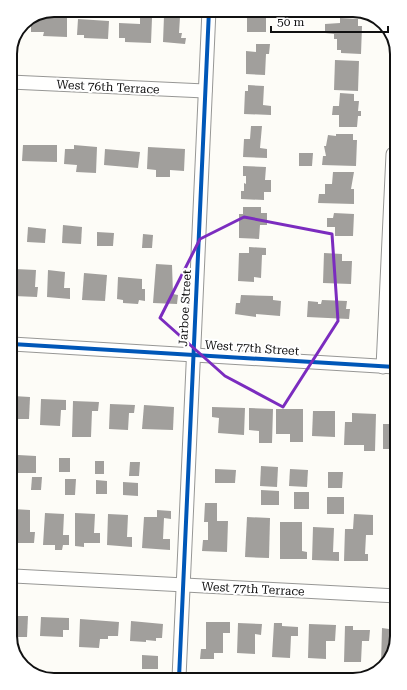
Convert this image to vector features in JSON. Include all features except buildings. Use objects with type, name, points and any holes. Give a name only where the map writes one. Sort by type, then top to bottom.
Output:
[{"type":"street","name":"Jarboe Street","points":[[180,673],[209,17]]},
{"type":"street","name":"West 76th Terrace","points":[[17,82],[205,92]]},
{"type":"street","points":[[389,367],[390,314]]},
{"type":"street","name":"West 77th Street","points":[[17,344],[389,367]]},
{"type":"street","name":"West 77th Terrace","points":[[17,576],[390,596]]},
{"type":"highlighted area","points":[[244,217],[332,234],[338,321],[283,407],[225,376],[160,318],[200,239]]},
{"type":"cycle path","points":[[179,673],[209,17]]},
{"type":"cycle path","points":[[17,344],[390,367]]}]
